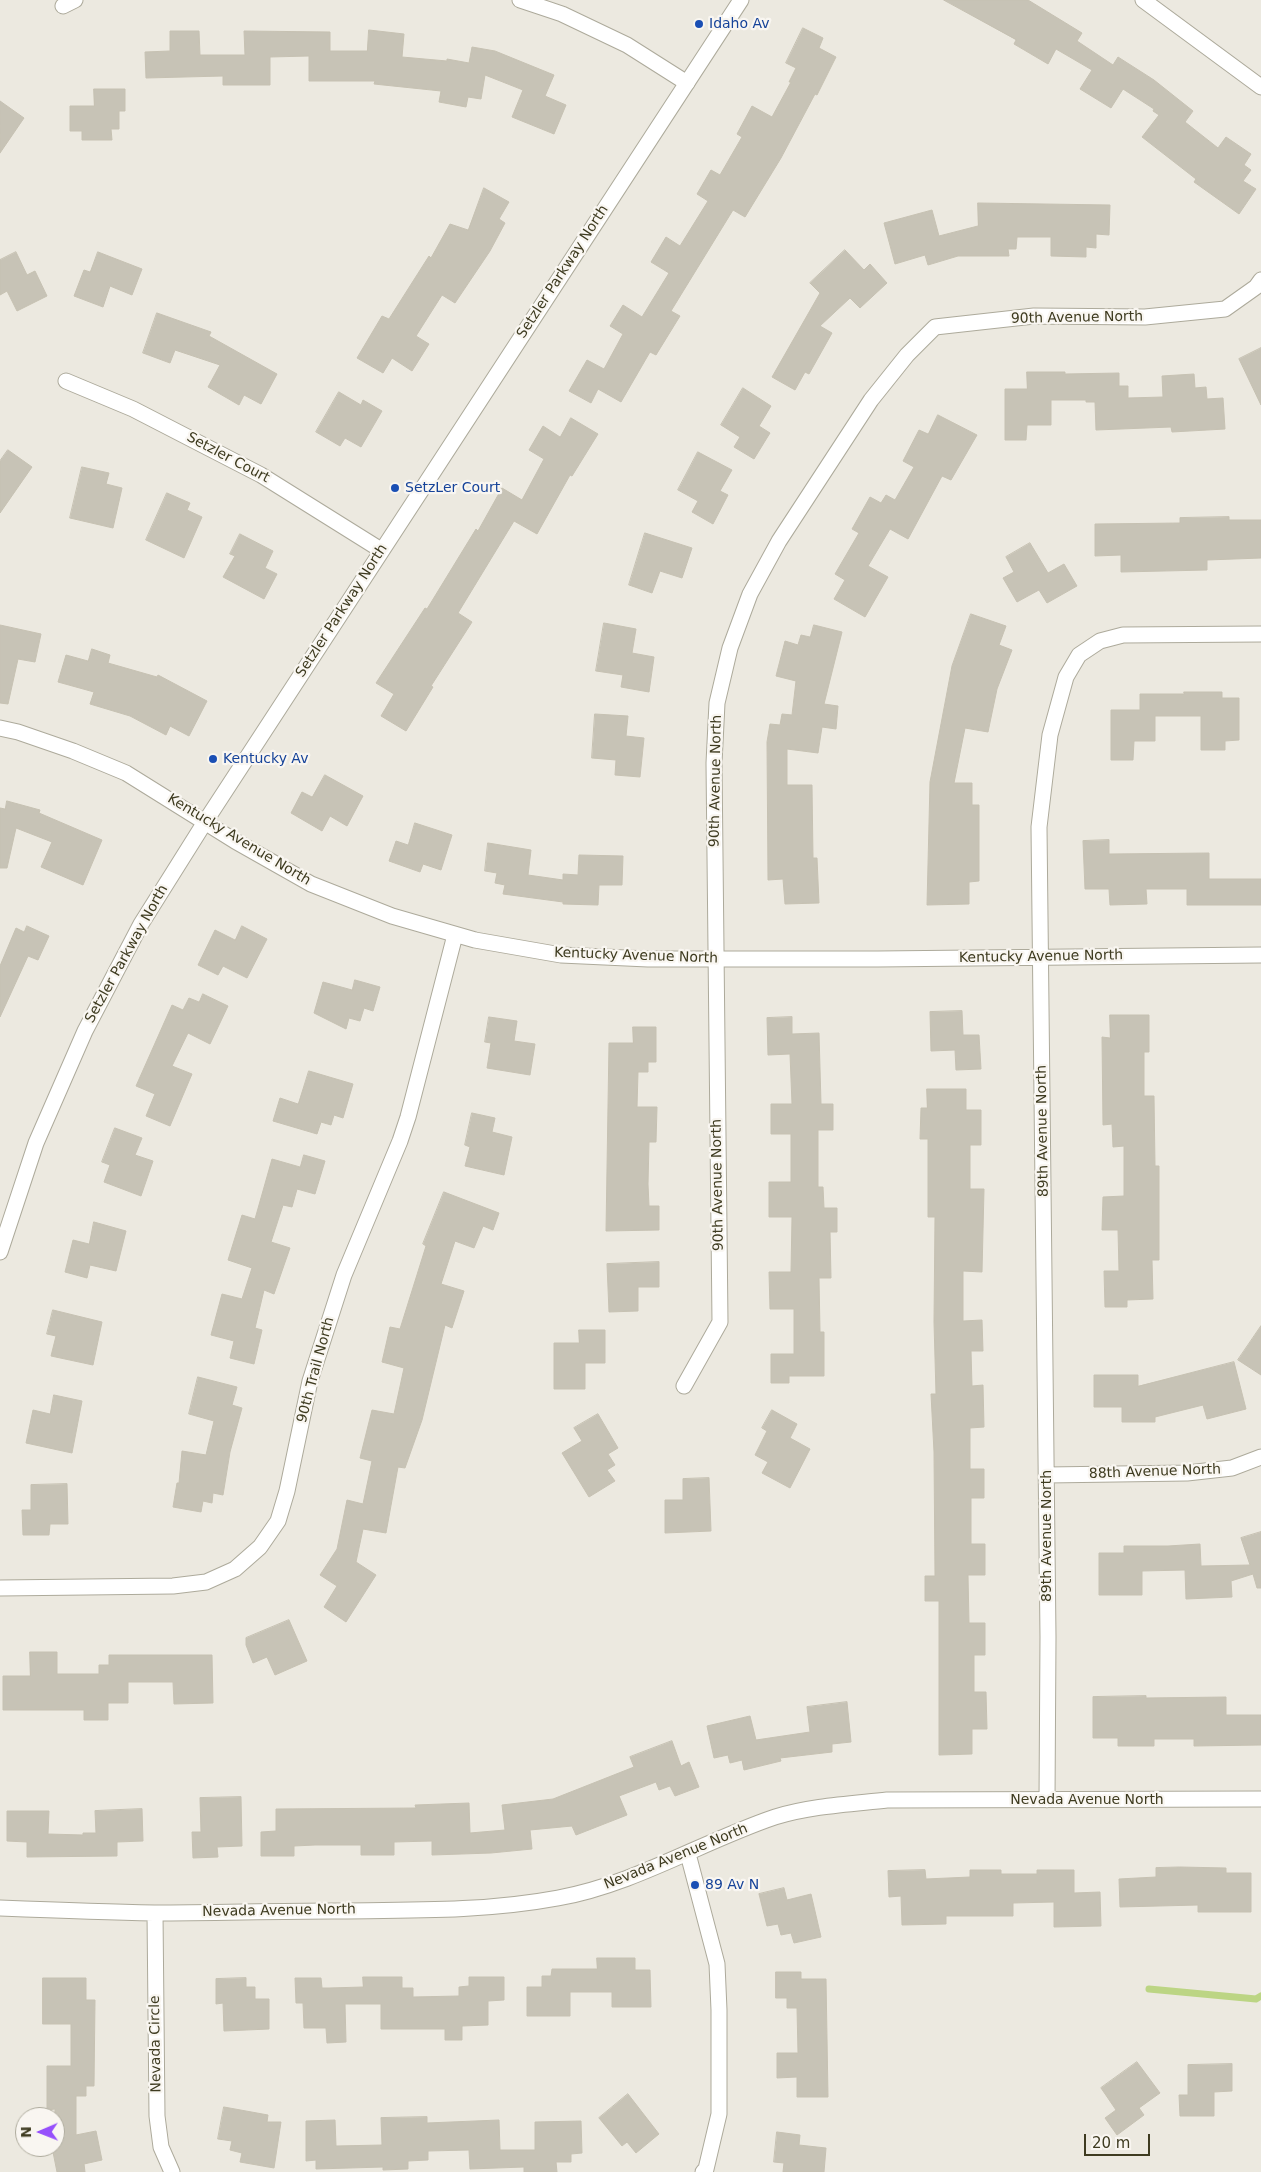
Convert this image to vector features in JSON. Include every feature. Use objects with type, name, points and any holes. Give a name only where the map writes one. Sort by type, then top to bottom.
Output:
[{"type":"street","points":[[520,0],[562,14],[627,44],[687,83]]},
{"type":"street","name":"Setzler Parkway North","points":[[0,1252],[36,1143],[85,1031],[141,924],[381,550],[741,0]]},
{"type":"street","points":[[1144,0],[1261,87]]},
{"type":"street","name":"90th Avenue North","points":[[684,1386],[720,1322],[714,763],[717,703],[730,648],[750,594],[779,541],[872,400],[907,355],[935,327],[1034,316],[1145,317],[1225,309],[1256,287],[1261,280]]},
{"type":"street","name":"Setzler Court","points":[[66,381],[133,409],[261,475],[381,550]]},
{"type":"street","name":"89th Avenue North","points":[[1046,1800],[1047,1475],[1040,827],[1050,735],[1066,678],[1079,655],[1100,641],[1123,635],[1261,634]]},
{"type":"street","name":"Kentucky Avenue North","points":[[0,728],[18,732],[73,751],[126,774],[235,841],[311,884],[392,916],[476,940],[561,955],[716,960],[1261,955]]},
{"type":"street","name":"90th Trail North","points":[[0,1588],[173,1586],[206,1582],[235,1569],[260,1547],[278,1521],[285,1498],[310,1381],[344,1275],[400,1141],[408,1117],[455,934]]},
{"type":"street","name":"88th Avenue North","points":[[1047,1475],[1187,1473],[1232,1468],[1261,1457]]},
{"type":"street","name":"Nevada Avenue North","points":[[0,1908],[155,1913],[457,1910],[509,1907],[561,1898],[611,1885],[688,1854],[726,1835],[777,1816],[832,1806],[887,1800],[1261,1799]]},
{"type":"street","points":[[688,1854],[717,1964],[720,2010],[719,2114],[706,2169],[703,2172]]},
{"type":"street","name":"Nevada Circle","points":[[155,1913],[157,2116],[161,2148],[172,2172]]},
{"type":"building","points":[[944,0],[1028,0],[1082,33],[1077,41],[1113,65],[1118,57],[1154,80],[1193,111],[1185,122],[1218,148],[1226,137],[1251,154],[1244,165],[1251,170],[1243,181],[1256,189],[1239,214],[1194,182],[1196,179],[1142,137],[1159,115],[1153,111],[1154,109],[1123,89],[1111,108],[1080,89],[1092,70],[1056,49],[1048,64],[1014,44],[1016,40]]},
{"type":"building","points":[[803,28],[823,38],[819,48],[836,57],[817,95],[815,94],[781,158],[745,217],[733,210],[671,311],[680,316],[656,355],[650,352],[621,402],[598,389],[591,403],[569,391],[587,360],[604,369],[623,334],[610,326],[623,305],[642,317],[669,273],[651,262],[666,237],[680,246],[708,201],[697,194],[711,170],[720,175],[742,137],[737,134],[752,106],[772,117],[791,82],[789,82],[796,68],[786,63]]},
{"type":"building","points":[[369,30],[404,34],[402,57],[447,61],[447,59],[469,63],[472,47],[495,51],[554,75],[545,96],[566,105],[554,134],[512,117],[523,90],[485,75],[481,99],[468,97],[466,107],[439,102],[441,91],[374,84],[375,81],[309,81],[309,56],[270,57],[270,85],[223,85],[223,76],[146,78],[145,52],[170,51],[170,31],[199,31],[200,55],[245,55],[244,31],[330,32],[330,51],[367,51]]},
{"type":"building","points":[[94,89],[125,89],[125,111],[119,111],[119,129],[111,129],[112,140],[82,140],[82,131],[70,131],[70,106],[94,106]]},
{"type":"building","points":[[0,101],[24,118],[0,153]]},
{"type":"building","points":[[484,188],[509,202],[499,219],[505,223],[490,251],[455,303],[442,295],[416,336],[429,344],[412,371],[392,358],[383,373],[357,358],[382,316],[389,319],[429,256],[431,258],[450,224],[468,230]]},
{"type":"building","points":[[978,203],[1110,205],[1109,235],[1096,234],[1096,248],[1086,247],[1086,257],[1051,256],[1051,237],[1017,237],[1016,249],[1008,249],[1009,256],[958,256],[928,265],[925,255],[895,264],[884,223],[932,210],[939,236],[978,226]]},
{"type":"building","points":[[845,250],[864,270],[870,264],[887,283],[860,308],[850,298],[820,326],[832,333],[809,374],[805,372],[795,390],[772,377],[820,293],[810,283]]},
{"type":"building","points":[[16,252],[27,275],[35,271],[47,296],[17,311],[7,291],[0,295],[0,260]]},
{"type":"building","points":[[98,252],[142,269],[132,295],[110,286],[103,307],[74,296],[84,270],[90,272]]},
{"type":"building","points":[[157,313],[211,332],[209,336],[277,374],[261,404],[244,395],[239,405],[208,387],[220,365],[175,350],[170,363],[143,353]]},
{"type":"building","points":[[1261,348],[1261,405],[1239,359]]},
{"type":"building","points":[[1027,372],[1065,372],[1065,374],[1119,373],[1119,386],[1128,386],[1128,398],[1163,397],[1162,376],[1194,374],[1195,388],[1206,387],[1207,399],[1223,398],[1225,429],[1172,432],[1171,427],[1096,430],[1095,402],[1086,402],[1086,400],[1051,400],[1051,425],[1027,425],[1026,440],[1005,440],[1005,389],[1027,389]]},
{"type":"building","points":[[743,388],[771,406],[759,426],[770,433],[754,459],[734,447],[740,437],[721,425]]},
{"type":"building","points":[[339,392],[361,405],[363,400],[382,411],[361,447],[345,438],[340,446],[316,432]]},
{"type":"building","points":[[938,415],[977,435],[951,480],[942,476],[908,539],[890,529],[868,566],[888,577],[865,617],[834,599],[845,580],[835,574],[859,533],[852,529],[870,497],[881,503],[886,495],[895,500],[914,467],[903,461],[919,430],[928,434]]},
{"type":"building","points":[[571,418],[598,434],[572,476],[570,475],[537,534],[514,521],[458,613],[472,622],[431,686],[433,687],[406,731],[381,716],[394,694],[376,683],[425,608],[427,609],[476,529],[478,531],[502,488],[522,500],[544,459],[529,450],[543,426],[560,437]]},
{"type":"building","points":[[8,450],[32,467],[0,513],[0,461]]},
{"type":"building","points":[[698,452],[732,470],[720,491],[728,495],[713,524],[692,512],[698,501],[678,490]]},
{"type":"building","points":[[82,467],[109,473],[106,484],[122,488],[113,528],[70,518]]},
{"type":"building","points":[[167,493],[190,503],[187,510],[202,517],[184,558],[146,540]]},
{"type":"building","points":[[1229,517],[1229,520],[1261,520],[1261,558],[1207,560],[1207,570],[1121,572],[1121,555],[1095,556],[1095,524],[1180,523],[1180,518]]},
{"type":"building","points":[[645,533],[692,548],[682,578],[660,571],[652,593],[629,585]]},
{"type":"building","points":[[240,534],[273,551],[265,568],[277,574],[264,599],[223,577],[235,556],[230,554]]},
{"type":"building","points":[[1030,543],[1048,573],[1064,564],[1077,586],[1047,603],[1039,590],[1017,602],[1003,578],[1014,572],[1006,557]]},
{"type":"building","points":[[971,614],[1006,626],[999,645],[1012,650],[997,689],[988,732],[965,728],[954,783],[972,783],[972,805],[979,805],[979,881],[969,882],[969,904],[927,905],[930,782],[952,666]]},
{"type":"building","points":[[604,623],[636,629],[632,653],[654,657],[649,692],[621,687],[623,675],[596,671]]},
{"type":"building","points":[[0,625],[41,634],[35,662],[18,659],[8,704],[0,703]]},
{"type":"building","points":[[814,625],[842,632],[824,704],[838,706],[836,729],[822,727],[818,753],[787,749],[787,785],[812,785],[813,858],[817,858],[819,903],[785,904],[783,879],[768,880],[767,742],[770,724],[780,725],[782,714],[792,715],[796,681],[776,676],[785,641],[798,645],[801,635],[810,637]]},
{"type":"building","points":[[92,649],[110,655],[108,663],[157,677],[158,675],[207,701],[189,736],[170,726],[166,735],[130,716],[90,704],[94,692],[58,682],[66,655],[88,661]]},
{"type":"building","points":[[1184,692],[1222,692],[1222,698],[1239,698],[1239,740],[1225,741],[1225,750],[1201,750],[1201,716],[1155,716],[1155,741],[1134,741],[1133,760],[1111,760],[1111,710],[1140,710],[1140,694],[1184,694]]},
{"type":"building","points":[[595,714],[628,716],[626,736],[644,738],[640,777],[615,775],[616,760],[592,758]]},
{"type":"building","points":[[325,775],[363,796],[347,826],[330,816],[322,831],[291,813],[302,792],[312,797]]},
{"type":"building","points":[[7,801],[40,810],[39,813],[102,840],[83,885],[41,867],[52,842],[16,828],[7,868],[0,868],[0,808],[5,809]]},
{"type":"building","points":[[415,823],[452,835],[441,870],[423,864],[420,872],[389,861],[396,841],[408,845]]},
{"type":"building","points":[[1109,840],[1109,854],[1209,853],[1209,879],[1261,879],[1261,905],[1187,905],[1187,889],[1146,889],[1147,904],[1110,905],[1109,889],[1085,889],[1083,841]]},
{"type":"building","points":[[488,843],[531,850],[528,875],[563,880],[563,874],[578,875],[579,855],[623,856],[622,885],[599,885],[598,905],[563,904],[563,902],[503,894],[505,885],[495,883],[497,873],[485,871]]},
{"type":"building","points":[[27,926],[49,936],[38,960],[28,956],[0,1017],[0,966],[16,928],[24,932]]},
{"type":"building","points":[[242,926],[267,939],[247,978],[223,966],[218,975],[198,965],[215,930],[235,940]]},
{"type":"building","points":[[355,980],[380,987],[373,1011],[364,1008],[360,1021],[349,1018],[346,1029],[314,1013],[323,982],[352,990]]},
{"type":"building","points":[[203,994],[228,1006],[210,1044],[188,1033],[172,1066],[192,1074],[170,1126],[146,1116],[155,1094],[136,1086],[172,1005],[183,1010],[189,998],[199,1002]]},
{"type":"building","points":[[962,1011],[963,1035],[979,1035],[981,1069],[956,1070],[955,1050],[931,1051],[930,1012]]},
{"type":"building","points":[[1110,1015],[1149,1015],[1149,1052],[1144,1052],[1144,1096],[1154,1096],[1155,1166],[1159,1166],[1159,1260],[1152,1260],[1153,1299],[1127,1300],[1127,1307],[1105,1307],[1104,1271],[1119,1271],[1118,1230],[1102,1230],[1103,1197],[1124,1196],[1124,1146],[1113,1147],[1112,1124],[1103,1125],[1102,1037],[1110,1038]]},
{"type":"building","points":[[489,1017],[517,1021],[514,1041],[535,1044],[530,1075],[487,1068],[491,1043],[485,1042]]},
{"type":"building","points":[[792,1017],[792,1034],[819,1033],[821,1104],[833,1104],[833,1130],[818,1130],[818,1187],[823,1187],[824,1208],[837,1208],[837,1232],[830,1232],[831,1278],[819,1278],[820,1332],[824,1332],[824,1376],[789,1376],[789,1383],[771,1383],[771,1354],[794,1354],[794,1309],[770,1309],[769,1272],[791,1272],[792,1217],[769,1217],[769,1182],[791,1182],[791,1134],[771,1134],[771,1104],[792,1104],[790,1054],[768,1055],[767,1018]]},
{"type":"building","points":[[633,1027],[656,1027],[656,1062],[648,1062],[648,1072],[638,1072],[637,1107],[657,1107],[656,1142],[649,1142],[648,1184],[649,1206],[659,1206],[659,1230],[606,1231],[609,1043],[633,1043]]},
{"type":"building","points":[[309,1071],[353,1084],[343,1118],[334,1115],[331,1125],[321,1122],[317,1134],[273,1121],[280,1098],[298,1104]]},
{"type":"building","points":[[927,1089],[966,1089],[966,1110],[981,1110],[981,1145],[970,1145],[970,1189],[984,1189],[982,1272],[963,1271],[963,1321],[982,1320],[983,1351],[971,1351],[972,1386],[983,1385],[984,1427],[970,1428],[970,1469],[984,1469],[984,1498],[971,1498],[971,1544],[985,1544],[985,1575],[968,1575],[969,1623],[985,1623],[985,1655],[974,1655],[974,1692],[986,1692],[987,1729],[972,1729],[972,1754],[939,1755],[939,1601],[925,1601],[925,1576],[935,1576],[934,1452],[931,1394],[936,1394],[934,1322],[935,1217],[928,1217],[928,1139],[920,1139],[921,1108],[927,1108]]},
{"type":"building","points":[[472,1113],[495,1118],[492,1132],[512,1137],[504,1175],[465,1166],[470,1147],[465,1145]]},
{"type":"building","points":[[115,1128],[142,1138],[135,1155],[153,1161],[141,1196],[104,1182],[110,1165],[102,1162]]},
{"type":"building","points":[[304,1155],[325,1161],[315,1194],[297,1189],[292,1207],[283,1205],[271,1242],[290,1248],[274,1294],[264,1290],[255,1328],[262,1330],[254,1364],[230,1358],[234,1341],[211,1335],[222,1294],[242,1299],[252,1268],[228,1260],[242,1215],[255,1219],[272,1159],[300,1167]]},
{"type":"building","points":[[444,1192],[499,1213],[493,1230],[483,1226],[474,1248],[455,1241],[441,1284],[464,1291],[452,1328],[445,1325],[422,1420],[405,1468],[398,1467],[386,1533],[363,1529],[356,1562],[376,1575],[346,1622],[324,1607],[337,1586],[320,1575],[337,1549],[347,1500],[363,1504],[372,1461],[360,1458],[372,1410],[394,1414],[404,1368],[382,1362],[390,1327],[400,1329],[426,1246],[423,1244]]},
{"type":"building","points":[[94,1222],[126,1231],[116,1271],[90,1265],[87,1278],[65,1272],[73,1240],[89,1244]]},
{"type":"building","points":[[659,1262],[659,1287],[638,1287],[638,1311],[609,1312],[607,1264]]},
{"type":"building","points":[[53,1310],[102,1322],[93,1365],[51,1356],[56,1336],[47,1334]]},
{"type":"building","points":[[1261,1326],[1261,1375],[1238,1360]]},
{"type":"building","points":[[579,1330],[605,1330],[605,1363],[585,1363],[585,1389],[554,1389],[554,1343],[579,1343]]},
{"type":"building","points":[[1234,1362],[1246,1409],[1207,1419],[1203,1405],[1155,1417],[1155,1422],[1122,1422],[1122,1407],[1094,1407],[1094,1375],[1138,1375],[1138,1386]]},
{"type":"building","points":[[198,1377],[237,1387],[232,1405],[242,1408],[230,1452],[223,1495],[213,1493],[212,1503],[203,1501],[201,1512],[173,1507],[177,1483],[179,1483],[182,1451],[206,1455],[214,1421],[189,1414]]},
{"type":"building","points":[[54,1395],[82,1401],[72,1453],[26,1443],[33,1410],[50,1414]]},
{"type":"building","points":[[772,1410],[797,1424],[790,1438],[810,1449],[790,1488],[762,1473],[768,1462],[755,1455],[767,1431],[762,1428]]},
{"type":"building","points":[[598,1414],[618,1448],[608,1454],[615,1465],[607,1470],[615,1481],[589,1497],[562,1453],[582,1441],[574,1428]]},
{"type":"building","points":[[709,1478],[711,1531],[665,1533],[665,1500],[683,1500],[683,1479]]},
{"type":"building","points":[[67,1484],[68,1524],[50,1524],[49,1535],[23,1535],[22,1510],[31,1510],[31,1485]]},
{"type":"building","points":[[1261,1532],[1261,1588],[1257,1588],[1253,1574],[1231,1581],[1232,1597],[1186,1599],[1185,1570],[1142,1571],[1142,1595],[1099,1595],[1099,1553],[1124,1553],[1124,1546],[1200,1544],[1201,1566],[1250,1565],[1241,1538]]},
{"type":"building","points":[[289,1620],[307,1661],[275,1675],[267,1657],[253,1663],[246,1645],[246,1638]]},
{"type":"building","points":[[30,1652],[57,1652],[57,1674],[99,1674],[99,1665],[109,1665],[109,1655],[212,1655],[213,1703],[174,1704],[173,1682],[128,1682],[128,1703],[108,1703],[108,1720],[84,1720],[84,1710],[3,1710],[3,1676],[30,1676]]},
{"type":"building","points":[[1146,1696],[1146,1698],[1226,1697],[1226,1715],[1261,1715],[1261,1745],[1194,1746],[1194,1739],[1154,1739],[1154,1746],[1118,1746],[1118,1738],[1093,1738],[1093,1697]]},
{"type":"building","points":[[847,1702],[851,1742],[832,1744],[832,1752],[780,1758],[781,1761],[744,1770],[742,1760],[730,1763],[728,1755],[714,1758],[707,1726],[750,1716],[756,1740],[810,1732],[807,1707]]},
{"type":"building","points":[[672,1741],[681,1766],[689,1762],[699,1787],[675,1796],[670,1786],[659,1790],[656,1782],[619,1796],[627,1815],[576,1835],[572,1826],[530,1830],[532,1849],[491,1853],[432,1855],[432,1841],[394,1842],[394,1855],[361,1855],[361,1845],[315,1845],[294,1846],[294,1856],[261,1856],[261,1832],[276,1831],[276,1809],[416,1808],[415,1805],[469,1803],[470,1833],[505,1830],[502,1805],[553,1799],[634,1767],[630,1757]]},
{"type":"building","points":[[241,1797],[242,1846],[217,1847],[218,1857],[193,1858],[192,1832],[201,1832],[200,1798]]},
{"type":"building","points":[[142,1809],[143,1841],[117,1842],[117,1856],[27,1857],[27,1842],[7,1841],[7,1811],[49,1811],[48,1834],[83,1835],[83,1833],[96,1833],[95,1811]]},
{"type":"building","points":[[1156,1868],[1226,1868],[1226,1873],[1251,1873],[1251,1912],[1198,1912],[1198,1905],[1120,1907],[1119,1879],[1156,1877]]},
{"type":"building","points":[[925,1870],[926,1879],[970,1877],[970,1870],[1001,1870],[1001,1874],[1037,1874],[1037,1870],[1074,1870],[1074,1893],[1100,1892],[1101,1926],[1054,1927],[1054,1902],[1013,1903],[1013,1916],[946,1916],[946,1924],[902,1925],[901,1896],[889,1897],[888,1871]]},
{"type":"building","points":[[784,1888],[787,1900],[811,1894],[821,1937],[794,1943],[791,1933],[781,1935],[778,1924],[767,1926],[759,1894]]},
{"type":"building","points":[[597,1958],[635,1958],[635,1970],[650,1970],[651,2007],[612,2007],[612,1992],[570,1992],[570,2016],[527,2016],[527,1987],[542,1987],[542,1976],[551,1976],[552,1969],[597,1969]]},
{"type":"building","points":[[776,1972],[801,1972],[801,1979],[826,1979],[828,2097],[797,2097],[797,2077],[777,2078],[777,2053],[798,2053],[797,2008],[787,2008],[787,1998],[776,1998]]},
{"type":"building","points":[[363,1977],[402,1977],[402,1988],[413,1988],[413,1997],[459,1996],[459,1987],[469,1986],[469,1977],[504,1977],[504,2000],[488,2001],[488,2025],[462,2026],[462,2040],[445,2040],[445,2029],[381,2029],[381,2004],[345,2004],[346,2042],[327,2043],[326,2028],[304,2028],[303,2003],[296,2003],[295,1978],[321,1978],[322,1988],[329,1988],[363,1987]]},
{"type":"building","points":[[43,1978],[86,1978],[86,2000],[95,2000],[94,2086],[86,2086],[86,2096],[76,2096],[76,2135],[96,2131],[102,2160],[84,2164],[85,2172],[57,2172],[54,2157],[65,2157],[65,2107],[47,2107],[47,2066],[71,2066],[71,2024],[43,2024]]},
{"type":"building","points":[[246,1978],[246,1987],[255,1987],[255,1999],[269,1999],[269,2029],[224,2031],[223,2003],[216,2004],[216,1979]]},
{"type":"building","points":[[1137,2062],[1160,2093],[1139,2108],[1144,2115],[1117,2135],[1105,2118],[1116,2110],[1101,2088]]},
{"type":"building","points":[[1232,2064],[1232,2091],[1214,2092],[1214,2116],[1180,2116],[1179,2095],[1188,2095],[1188,2065]]},
{"type":"building","points":[[628,2094],[659,2134],[636,2153],[627,2142],[622,2146],[599,2118]]},
{"type":"building","points":[[224,2107],[268,2115],[267,2122],[281,2122],[274,2168],[240,2162],[242,2153],[230,2150],[232,2141],[218,2139]]},
{"type":"building","points":[[427,2117],[427,2123],[499,2120],[500,2150],[535,2150],[535,2122],[581,2121],[582,2153],[571,2154],[571,2162],[556,2162],[557,2172],[524,2172],[524,2167],[470,2169],[469,2150],[428,2151],[428,2160],[408,2161],[408,2169],[383,2170],[383,2167],[316,2169],[316,2160],[306,2161],[306,2121],[335,2120],[336,2146],[382,2145],[381,2118]]},
{"type":"building","points":[[777,2132],[800,2135],[799,2145],[826,2148],[824,2172],[783,2172],[784,2163],[774,2162]]},
{"type":"waterway","points":[[1149,1989],[1256,1999],[1261,1996]]},
{"type":"place","name":"Idaho Av","points":[[699,24]]},
{"type":"place","name":"SetzLer Court","points":[[395,488]]},
{"type":"place","name":"Kentucky Av","points":[[213,759]]},
{"type":"place","name":"89 Av N","points":[[695,1885]]}]
